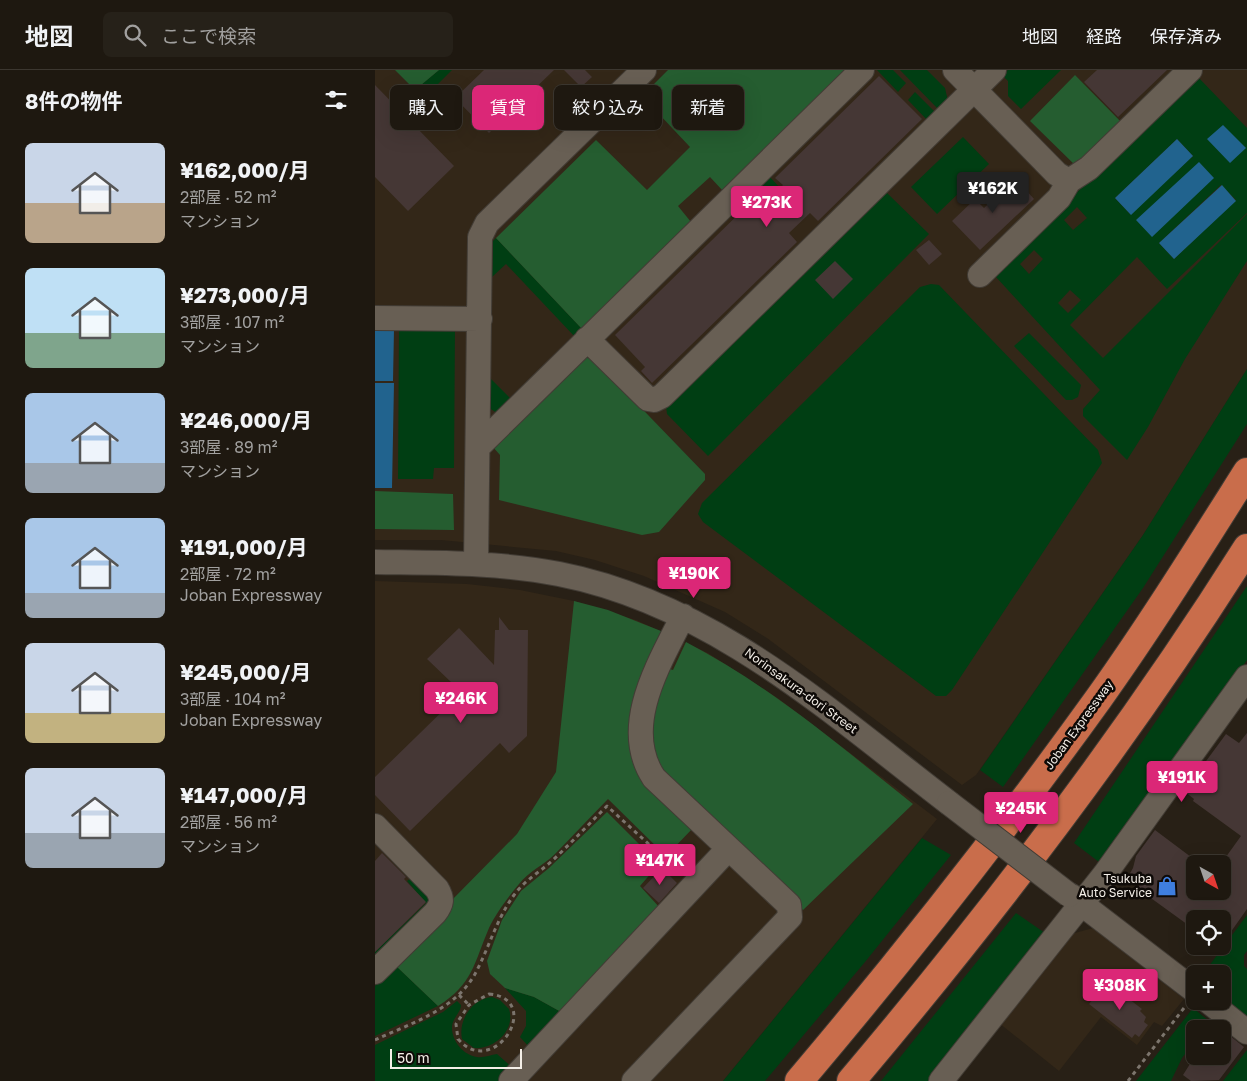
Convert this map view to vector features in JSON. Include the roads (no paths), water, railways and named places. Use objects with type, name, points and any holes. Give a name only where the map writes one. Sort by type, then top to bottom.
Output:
[{"type":"highway","name":"Joban Expressway","points":[[799,1081],[873,994],[978,862],[1100,697],[1181,577],[1247,472]]},
{"type":"highway","points":[[851,1081],[906,1016],[1016,878],[1135,716],[1247,548]]},
{"type":"street","points":[[476,564],[480,237],[487,223],[643,70]]},
{"type":"street","points":[[477,446],[862,70]]},
{"type":"street","points":[[955,70],[1060,177],[1069,180]]},
{"type":"street","points":[[587,339],[648,399],[655,400],[662,396],[995,70]]},
{"type":"street","points":[[981,275],[1059,198],[1069,180],[1089,168],[1190,70]]},
{"type":"street","points":[[375,318],[480,318]]},
{"type":"street","name":"Norinsakura-dori Street","points":[[375,562],[476,564],[561,574],[610,588],[683,616],[741,647],[785,677],[1076,900],[1186,991]]},
{"type":"street","points":[[634,1081],[790,917],[789,905],[654,778],[641,753],[639,731],[643,710],[659,664],[683,616]]},
{"type":"street","points":[[941,1081],[1076,900],[1181,772],[1247,677]]},
{"type":"street","points":[[375,826],[437,889],[441,896],[441,905],[435,913],[375,972]]},
{"type":"street","points":[[511,1081],[728,849]]},
{"type":"street","name":"Norinsakura-dori Street","points":[[1213,1010],[1247,1032]]},
{"type":"water","points":[[1223,125],[1246,148],[1230,163],[1207,139]]},
{"type":"water","points":[[1177,139],[1193,156],[1131,215],[1115,198]]},
{"type":"water","points":[[1199,162],[1214,178],[1152,237],[1136,220]]},
{"type":"water","points":[[1222,185],[1236,201],[1174,259],[1159,243]]},
{"type":"water","points":[[375,328],[394,329],[393,381],[375,381]]},
{"type":"water","points":[[375,383],[394,383],[392,488],[375,488]]},
{"type":"place","name":"Tsukuba Auto Service","points":[[1167,886]]}]
